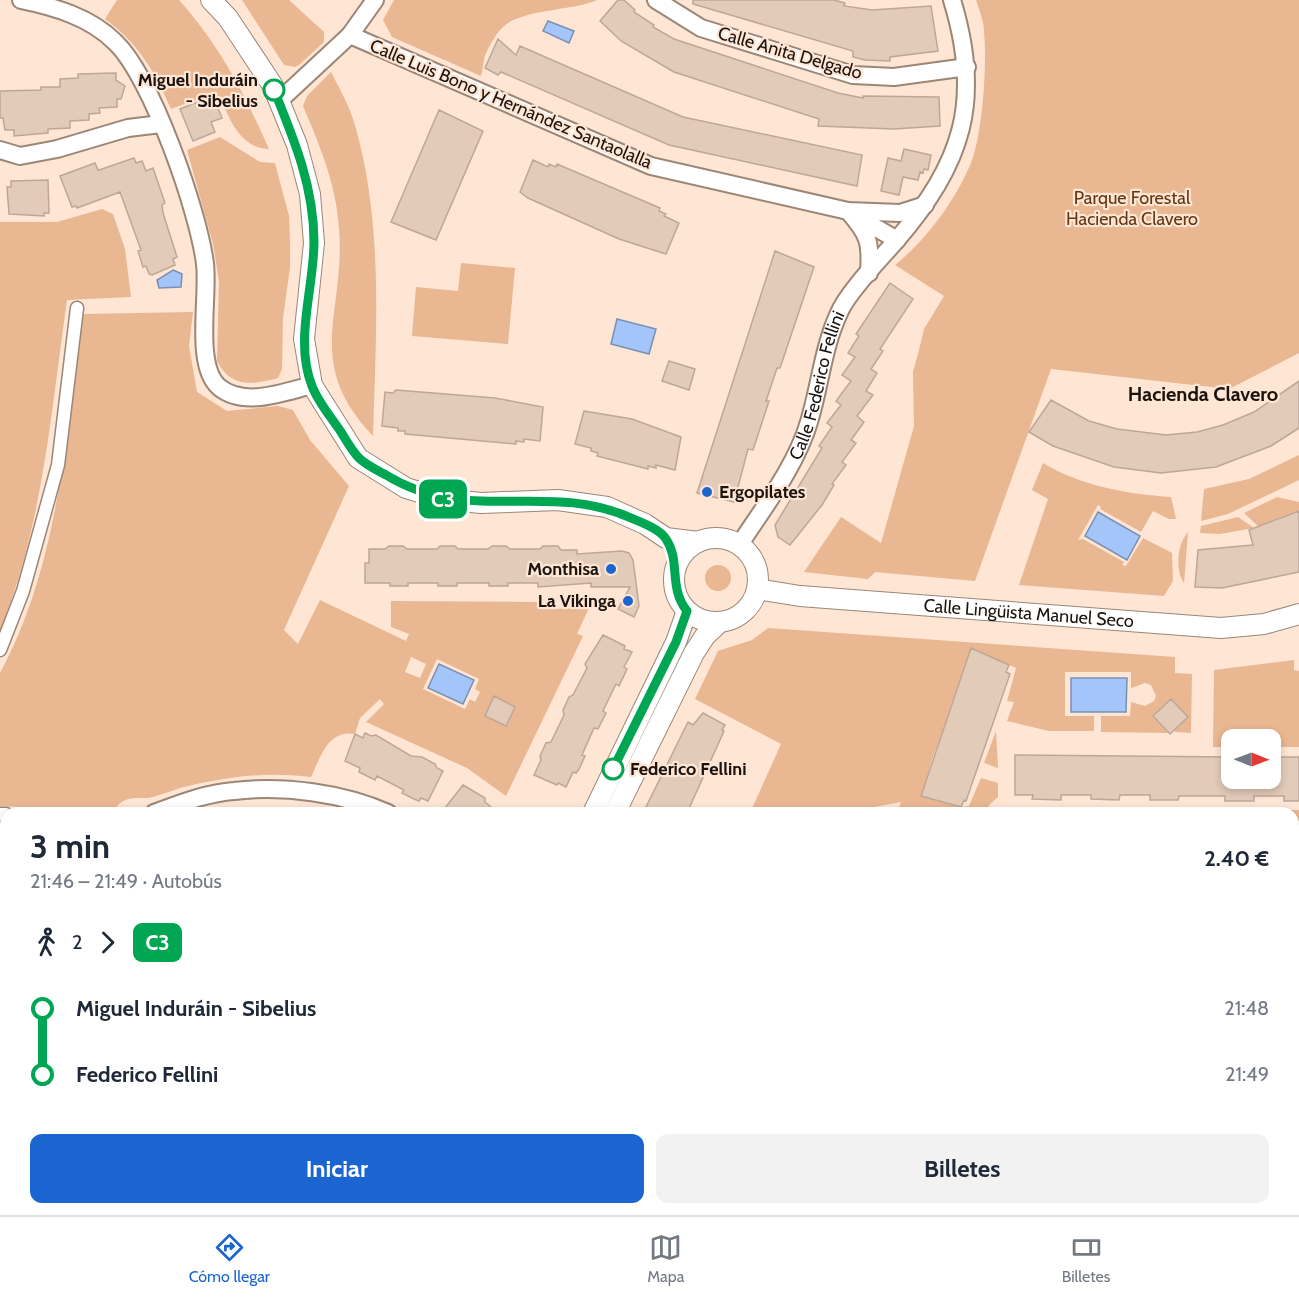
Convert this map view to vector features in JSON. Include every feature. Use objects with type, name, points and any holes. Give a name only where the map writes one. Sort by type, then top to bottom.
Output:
[{"type":"street","points":[[21,0],[55,7],[92,24],[116,43],[147,86],[194,220],[205,263],[206,368],[219,387],[239,397],[262,397],[312,385]]},
{"type":"street","points":[[211,0],[228,18],[273,86],[297,145],[310,194],[314,243],[304,339],[312,385],[358,458],[406,488],[442,499],[481,503],[558,500],[607,507],[645,524],[666,538],[698,542],[718,537],[740,544],[755,563],[758,573],[757,589],[750,606],[741,614],[720,622],[705,636],[694,653],[618,807]]},
{"type":"street","points":[[279,101],[350,35],[375,0]]},
{"type":"street","name":"Calle Anita Delgado","points":[[656,0],[701,28],[853,75],[894,77],[967,67]]},
{"type":"street","name":"Calle Federico Fellini","points":[[740,544],[795,455],[809,423],[839,310],[925,205],[946,171],[962,129],[967,67],[962,31],[952,0]]},
{"type":"street","name":"Calle Luis Bono y Hernández Santaolalla","points":[[350,35],[651,166],[848,211],[900,213],[925,205]]},
{"type":"street","points":[[0,150],[20,156],[57,149],[128,128],[161,124]]},
{"type":"street","points":[[848,211],[867,232],[871,249],[869,273]]},
{"type":"street","name":"Calle Luis Bono y Hernández Santaolalla","points":[[848,211],[900,236]]},
{"type":"street","points":[[876,213],[900,236]]},
{"type":"street","points":[[0,650],[23,591],[58,465],[77,308]]},
{"type":"street","points":[[666,538],[675,570],[676,592],[687,611],[697,618],[720,622]]},
{"type":"street","points":[[675,570],[683,554],[698,542]]},
{"type":"street","name":"Calle Lingüista Manuel Seco","points":[[757,589],[800,596],[1221,628],[1264,624],[1299,614]]},
{"type":"street","points":[[596,807],[676,642],[687,611]]},
{"type":"street","points":[[172,807],[234,791],[254,791],[333,795],[370,807]]},
{"type":"green space","points":[[117,0],[179,0],[207,35],[230,71],[269,149],[260,148],[245,140],[230,120],[223,104],[217,106],[212,94],[171,109],[159,83],[136,48],[105,19]]},
{"type":"green space","points":[[242,0],[289,0],[324,32],[324,42],[299,65],[295,67],[284,65]]},
{"type":"green space","points":[[394,0],[597,0],[587,4],[534,13],[511,21],[501,29],[490,45],[484,58],[481,76],[392,37],[383,20]]},
{"type":"green space","name":"Parque Forestal Hacienda Clavero","points":[[976,0],[1299,0],[1299,353],[1229,389],[1051,369],[975,581],[875,572],[868,579],[804,572],[841,517],[881,543],[914,426],[913,372],[924,329],[944,296],[895,265],[907,255],[939,218],[957,191],[975,150],[981,117],[985,62],[984,27]]},
{"type":"green space","points":[[331,72],[354,122],[364,160],[370,199],[376,278],[373,436],[351,409],[339,384],[333,360],[332,336],[340,259],[339,228],[326,166],[303,106],[307,96]]},
{"type":"green space","points":[[220,137],[260,162],[275,163],[289,216],[290,267],[283,318],[282,369],[278,378],[259,382],[236,380],[223,370],[217,361],[219,281],[213,244],[187,150]]},
{"type":"green space","points":[[102,209],[113,214],[125,249],[131,297],[67,300],[44,468],[36,509],[15,590],[0,630],[0,222],[57,222]]},
{"type":"green space","points":[[461,263],[515,268],[508,344],[412,336],[416,287],[458,291]]},
{"type":"green space","points":[[193,312],[189,346],[197,392],[227,411],[278,406],[293,410],[310,440],[349,486],[284,630],[298,644],[320,600],[406,641],[409,634],[391,627],[391,601],[541,602],[550,609],[589,608],[577,634],[583,636],[506,796],[467,768],[366,722],[384,704],[380,699],[360,718],[355,734],[338,736],[326,746],[311,777],[264,775],[220,780],[184,787],[148,798],[128,799],[116,807],[0,806],[0,673],[20,631],[35,588],[48,543],[65,452],[82,314]],"holes":[[[411,657],[426,664],[420,678],[405,672]],[[437,659],[479,679],[475,689],[480,692],[475,702],[470,699],[465,709],[423,689]],[[494,697],[515,707],[506,726],[485,716]]]},
{"type":"green space","points":[[1299,455],[1299,480],[1228,514],[1201,521],[1204,489],[1249,479]]},
{"type":"green space","points":[[1043,463],[1073,478],[1105,488],[1171,497],[1176,519],[1169,519],[1153,511],[1141,532],[1100,509],[1098,505],[1078,540],[1083,539],[1124,562],[1122,565],[1126,566],[1143,538],[1172,553],[1173,581],[1164,596],[1019,585],[1048,499],[1032,490]]},
{"type":"green space","points":[[1277,497],[1299,502],[1299,511],[1259,527],[1244,513]]},
{"type":"green space","points":[[1238,517],[1254,528],[1220,534],[1200,533],[1201,526]]},
{"type":"green space","points":[[1188,532],[1184,583],[1179,571],[1178,557],[1181,543]]},
{"type":"green space","points":[[718,565],[728,568],[731,578],[728,588],[718,591],[708,588],[705,578],[708,568]]},
{"type":"green space","points":[[768,628],[1175,657],[1175,673],[1192,674],[1191,733],[1175,732],[1175,729],[1153,716],[1168,733],[1101,732],[1101,716],[1130,716],[1131,702],[1145,706],[1154,701],[1156,696],[1151,685],[1145,683],[1131,688],[1131,672],[1065,672],[1065,716],[1094,716],[1094,731],[1049,731],[1007,721],[1014,702],[1007,701],[1016,668],[971,648],[970,652],[974,652],[966,662],[949,711],[953,714],[931,763],[925,795],[921,796],[961,807],[899,807],[901,802],[874,807],[753,807],[781,744],[695,699],[718,651],[752,640]]},
{"type":"green space","points":[[1294,660],[1294,670],[1299,671],[1299,747],[1281,747],[1281,729],[1221,729],[1221,747],[1213,747],[1214,670]]},
{"type":"green space","points":[[996,731],[998,768],[984,763]]},
{"type":"green space","points":[[981,778],[998,783],[998,797],[988,807],[961,807],[969,806]]},
{"type":"water","points":[[548,21],[574,31],[569,43],[543,31]]},
{"type":"water","points":[[173,270],[182,274],[181,287],[159,288],[157,280]]},
{"type":"water","points":[[617,319],[656,329],[649,354],[611,344]]},
{"type":"water","points":[[1098,512],[1140,536],[1127,560],[1085,536]]},
{"type":"water","points":[[439,664],[474,680],[463,704],[428,688]]},
{"type":"water","points":[[1071,678],[1127,678],[1126,712],[1071,712]]},
{"type":"building","points":[[618,0],[624,0],[635,10],[634,12],[654,25],[653,27],[674,39],[838,93],[863,98],[863,96],[939,97],[940,126],[894,129],[818,126],[819,119],[674,72],[621,41],[600,21]]},
{"type":"building","points":[[693,0],[834,0],[845,3],[844,6],[872,10],[931,6],[938,51],[890,57],[890,61],[865,60],[853,57],[853,51],[693,4]]},
{"type":"building","points":[[498,39],[516,55],[520,46],[683,117],[862,155],[857,186],[669,145],[501,72],[498,75],[485,68]]},
{"type":"building","points":[[116,73],[116,80],[125,86],[121,99],[117,99],[117,107],[99,108],[100,113],[89,114],[89,120],[70,121],[70,128],[48,129],[48,133],[14,136],[14,130],[5,130],[3,118],[0,118],[0,91],[41,90],[41,87],[60,87],[60,79],[78,78],[78,74]]},
{"type":"building","points":[[213,96],[222,118],[211,122],[215,132],[193,141],[180,109]]},
{"type":"building","points":[[439,110],[483,131],[436,240],[391,222]]},
{"type":"building","points":[[904,149],[931,155],[928,170],[924,169],[923,173],[920,172],[918,180],[903,177],[899,195],[881,191],[888,158],[901,161]]},
{"type":"building","points":[[134,158],[136,163],[142,161],[146,171],[153,168],[165,203],[162,205],[163,213],[177,257],[173,259],[175,265],[152,275],[149,274],[146,266],[143,267],[138,251],[141,250],[120,192],[77,208],[72,207],[60,176],[95,163],[98,170]]},
{"type":"building","points":[[533,160],[548,167],[549,164],[556,167],[557,164],[660,208],[659,211],[666,214],[664,216],[679,223],[666,254],[619,239],[528,198],[520,192]]},
{"type":"building","points":[[48,180],[49,213],[44,213],[44,216],[9,214],[7,187],[11,187],[11,181]]},
{"type":"building","points":[[775,251],[814,267],[780,368],[777,368],[766,401],[769,401],[753,450],[748,449],[734,502],[697,493]]},
{"type":"building","points":[[890,283],[913,299],[880,349],[883,351],[871,369],[877,373],[866,391],[873,395],[857,416],[864,422],[851,440],[856,443],[842,462],[846,465],[832,484],[834,485],[822,505],[790,545],[778,537],[775,525],[822,448],[819,446],[832,427],[827,423],[841,405],[836,401],[851,381],[842,375],[855,357],[848,353],[859,336],[856,334]]},
{"type":"building","points":[[669,361],[695,369],[689,390],[662,381]]},
{"type":"building","points":[[1299,381],[1299,428],[1271,446],[1216,467],[1161,473],[1114,467],[1053,446],[1029,432],[1051,400],[1089,421],[1117,429],[1166,435],[1197,432],[1223,425],[1254,412]]},
{"type":"building","points":[[396,390],[495,398],[543,407],[540,441],[524,439],[524,442],[516,441],[516,444],[405,434],[405,431],[398,431],[398,428],[382,426],[385,392],[393,393]]},
{"type":"building","points":[[584,411],[632,419],[681,437],[675,470],[656,465],[656,468],[648,466],[648,469],[597,456],[598,453],[591,451],[591,448],[575,444]]},
{"type":"building","points":[[1299,511],[1299,572],[1222,588],[1195,587],[1198,550],[1253,545],[1249,530]]},
{"type":"building","points":[[389,546],[403,546],[407,549],[437,549],[440,546],[455,546],[458,549],[488,549],[492,546],[506,546],[510,549],[540,549],[543,546],[558,546],[561,550],[577,550],[577,554],[622,551],[629,553],[633,560],[639,606],[634,617],[618,609],[630,587],[591,587],[591,583],[538,587],[538,583],[508,583],[508,586],[489,586],[489,583],[457,583],[457,586],[438,586],[438,583],[408,583],[408,586],[390,586],[390,583],[365,583],[365,563],[369,563],[369,549],[385,549]]},
{"type":"building","points":[[603,635],[632,652],[624,667],[627,669],[619,686],[616,684],[603,711],[606,713],[598,729],[594,728],[582,755],[585,756],[579,769],[576,773],[573,772],[566,787],[558,783],[557,785],[534,775],[546,743],[551,742],[564,715],[563,710],[569,697],[573,695],[587,668],[585,664]]},
{"type":"building","points":[[971,648],[1009,665],[1006,672],[1010,674],[966,801],[964,800],[961,807],[921,796]]},
{"type":"building","points":[[494,696],[515,707],[506,726],[485,716]]},
{"type":"building","points":[[1171,699],[1188,717],[1170,734],[1153,716]]},
{"type":"building","points":[[703,713],[725,725],[690,807],[646,807],[688,722],[693,725]]},
{"type":"building","points":[[365,733],[371,736],[376,735],[411,756],[422,757],[443,771],[428,801],[421,798],[419,801],[414,799],[402,793],[404,790],[377,776],[375,780],[359,772],[360,768],[345,761],[355,734],[363,738]]},
{"type":"building","points":[[1015,755],[1221,757],[1221,789],[1281,789],[1281,757],[1299,757],[1299,801],[1284,801],[1284,796],[1254,796],[1254,801],[1225,801],[1225,796],[1179,796],[1178,800],[1150,800],[1150,795],[1120,795],[1119,800],[1091,799],[1091,795],[1061,795],[1061,800],[1032,799],[1033,795],[1015,795]]},
{"type":"building","points":[[463,785],[485,798],[485,802],[491,807],[446,807]]},
{"type":"bus line","name":"C3","points":[[274,90],[297,145],[310,194],[314,243],[304,339],[312,385],[358,458],[406,488],[442,499],[481,503],[558,500],[607,507],[645,524],[666,538],[675,570],[676,592],[687,611],[676,642],[613,769]]},
{"type":"place","name":"Miguel Induráin - Sibelius","points":[[274,90]]},
{"type":"place","name":"Ergopilates","points":[[707,492]]},
{"type":"place","name":"Monthisa","points":[[611,569]]},
{"type":"place","name":"La Vikinga","points":[[628,601]]},
{"type":"place","name":"Federico Fellini","points":[[613,769]]},
{"type":"district","name":"Hacienda Clavero","points":[[1203,394]]}]
